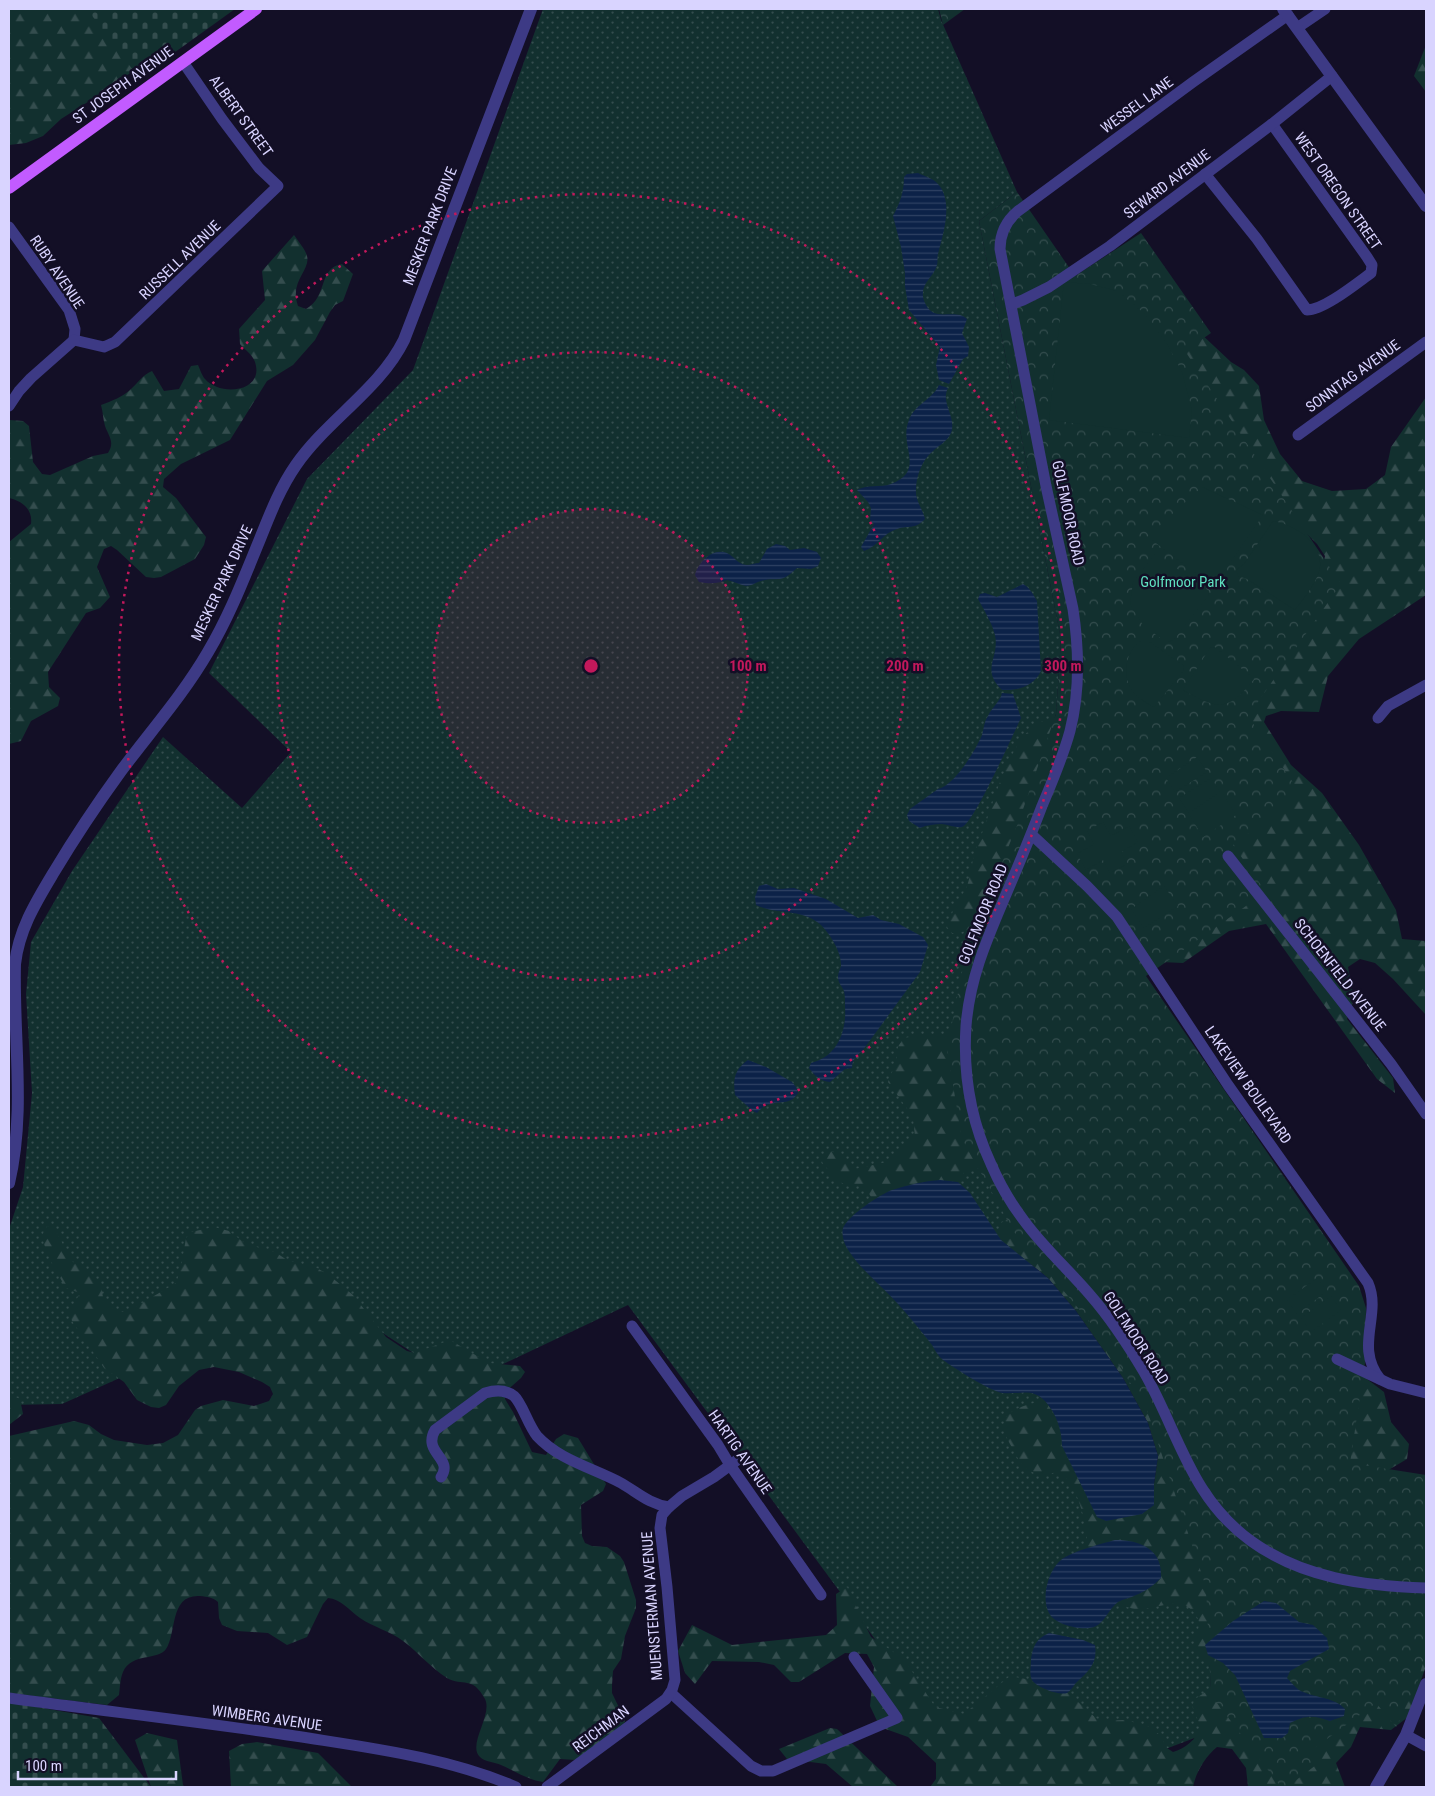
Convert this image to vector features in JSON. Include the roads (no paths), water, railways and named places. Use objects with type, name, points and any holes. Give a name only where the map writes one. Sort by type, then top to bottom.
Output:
[{"type":"main road","name":"ST JOSEPH AVENUE","points":[[9,188],[256,9]]},
{"type":"street","name":"MESKER PARK DRIVE","points":[[9,1183],[16,1154],[18,1112],[13,945],[66,852],[121,770],[194,673],[206,654],[226,619],[274,504],[295,466],[312,443],[378,377],[398,352],[531,9]]},
{"type":"street","points":[[1297,28],[1325,9]]},
{"type":"street","points":[[1286,12],[1426,206]]},
{"type":"street","name":"WESSEL LANE","points":[[1007,222],[1010,217],[1286,12]]},
{"type":"street","name":"ALBERT STREET","points":[[183,62],[222,119],[259,168],[278,186]]},
{"type":"street","name":"SEWARD AVENUE","points":[[1012,304],[1049,287],[1131,231],[1332,76]]},
{"type":"street","name":"WEST OREGON STREET","points":[[1205,174],[1257,239],[1307,310],[1330,301],[1371,272],[1372,265],[1367,256],[1272,124]]},
{"type":"street","name":"RUSSELL AVENUE","points":[[74,340],[98,346],[107,346],[115,342],[278,186]]},
{"type":"street","name":"GOLFMOOR ROAD","points":[[1007,222],[1001,235],[1000,249],[1046,486],[1073,609],[1078,668],[1070,730],[1060,762],[1032,835],[982,950],[968,1001],[966,1076],[984,1149],[1003,1188],[1026,1223],[1111,1320],[1144,1372],[1202,1490],[1229,1524],[1271,1555],[1308,1571],[1362,1583],[1426,1588]]},
{"type":"street","name":"RUBY AVENUE","points":[[9,227],[69,310],[75,329],[74,340]]},
{"type":"street","points":[[9,406],[31,378],[74,340]]},
{"type":"street","name":"SONNTAG AVENUE","points":[[1298,435],[1426,342]]},
{"type":"street","points":[[1378,718],[1388,706],[1426,685]]},
{"type":"street","name":"LAKEVIEW BOULEVARD","points":[[1032,835],[1117,917],[1228,1085],[1368,1283],[1373,1304],[1368,1347],[1372,1365],[1380,1379]]},
{"type":"street","name":"SCHOENFIELD AVENUE","points":[[1228,856],[1391,1064],[1426,1114]]},
{"type":"street","name":"HARTIG AVENUE","points":[[632,1326],[718,1445],[821,1595]]},
{"type":"street","points":[[1337,1359],[1390,1384],[1426,1393]]},
{"type":"street","points":[[440,1477],[445,1471],[445,1467],[432,1446],[432,1435],[435,1430],[485,1393],[501,1390],[516,1398],[528,1423],[537,1436],[548,1446],[580,1465],[621,1483],[653,1503],[668,1507],[740,1458]]},
{"type":"street","name":"MUENSTERMAN AVENUE","points":[[668,1507],[662,1515],[660,1528],[667,1587],[674,1680],[670,1693],[751,1766],[766,1772],[780,1769],[897,1718],[854,1657]]},
{"type":"street","points":[[1376,1787],[1406,1735],[1426,1684]]},
{"type":"street","name":"REICHMAN","points":[[547,1787],[666,1699],[670,1693]]},
{"type":"street","name":"WIMBERG AVENUE","points":[[9,1698],[282,1734],[429,1758],[474,1771],[516,1787]]},
{"type":"street","points":[[1406,1735],[1426,1746]]},
{"type":"water","points":[[918,173],[938,184],[943,191],[946,209],[937,265],[926,282],[923,291],[925,303],[934,313],[957,314],[967,319],[962,333],[969,347],[968,356],[963,359],[949,384],[939,380],[936,365],[940,347],[909,310],[901,247],[893,216],[901,197],[904,177],[907,174]]},
{"type":"water","points":[[939,385],[948,388],[946,399],[952,427],[947,439],[925,460],[918,476],[916,494],[925,519],[914,526],[892,531],[864,551],[861,547],[874,524],[870,520],[871,508],[868,502],[857,490],[865,487],[891,484],[902,478],[907,472],[910,464],[907,439],[909,420],[915,410]]},
{"type":"water","points":[[776,544],[785,546],[790,550],[804,548],[817,552],[821,558],[818,566],[811,569],[797,568],[783,578],[761,581],[746,586],[727,580],[713,583],[699,582],[695,575],[702,561],[716,552],[730,554],[741,564],[748,565],[759,563],[767,549]]},
{"type":"water","points":[[1023,584],[1037,601],[1041,671],[1030,684],[1014,690],[1002,690],[992,676],[991,669],[996,643],[995,635],[978,599],[980,594],[985,593],[997,597]]},
{"type":"water","points":[[1002,693],[1013,694],[1021,718],[984,795],[968,822],[962,827],[939,824],[920,828],[909,821],[907,815],[910,809],[951,781],[964,766],[979,742],[987,718]]},
{"type":"water","points":[[766,884],[778,889],[794,888],[826,899],[858,918],[873,915],[881,920],[899,924],[923,937],[928,945],[920,972],[863,1050],[855,1058],[852,1068],[845,1069],[830,1082],[818,1078],[809,1068],[811,1063],[820,1060],[834,1049],[842,1033],[845,1001],[844,991],[838,979],[841,966],[840,955],[828,933],[814,920],[806,916],[756,905],[755,897],[759,886]]},
{"type":"water","points":[[748,1060],[766,1067],[792,1082],[798,1093],[791,1100],[771,1104],[762,1108],[757,1113],[753,1111],[735,1095],[734,1089],[737,1071]]},
{"type":"water","points":[[928,1181],[958,1182],[970,1193],[1001,1240],[1048,1278],[1076,1311],[1123,1378],[1148,1423],[1158,1456],[1154,1484],[1154,1505],[1142,1514],[1106,1521],[1097,1517],[1062,1446],[1060,1428],[1055,1416],[1045,1401],[1035,1394],[1025,1392],[1002,1393],[996,1391],[972,1379],[943,1360],[907,1314],[849,1252],[842,1233],[843,1228],[859,1211],[886,1192]]},
{"type":"water","points":[[1115,1540],[1133,1542],[1148,1548],[1158,1560],[1161,1568],[1161,1578],[1143,1592],[1118,1602],[1101,1622],[1094,1627],[1069,1626],[1057,1621],[1049,1613],[1046,1600],[1049,1577],[1056,1565],[1072,1554]]},
{"type":"water","points":[[1264,1601],[1276,1603],[1299,1622],[1313,1625],[1327,1638],[1329,1649],[1290,1671],[1287,1678],[1299,1690],[1341,1705],[1345,1709],[1344,1716],[1330,1721],[1314,1717],[1301,1718],[1290,1723],[1288,1733],[1282,1738],[1264,1738],[1235,1675],[1223,1663],[1208,1655],[1205,1645],[1233,1621]]},
{"type":"water","points":[[1049,1633],[1083,1640],[1095,1645],[1095,1658],[1091,1668],[1067,1693],[1063,1694],[1048,1690],[1034,1683],[1031,1678],[1031,1660],[1034,1647],[1038,1640]]},
{"type":"park label","name":"Golfmoor Park","points":[[1183,582]]}]
